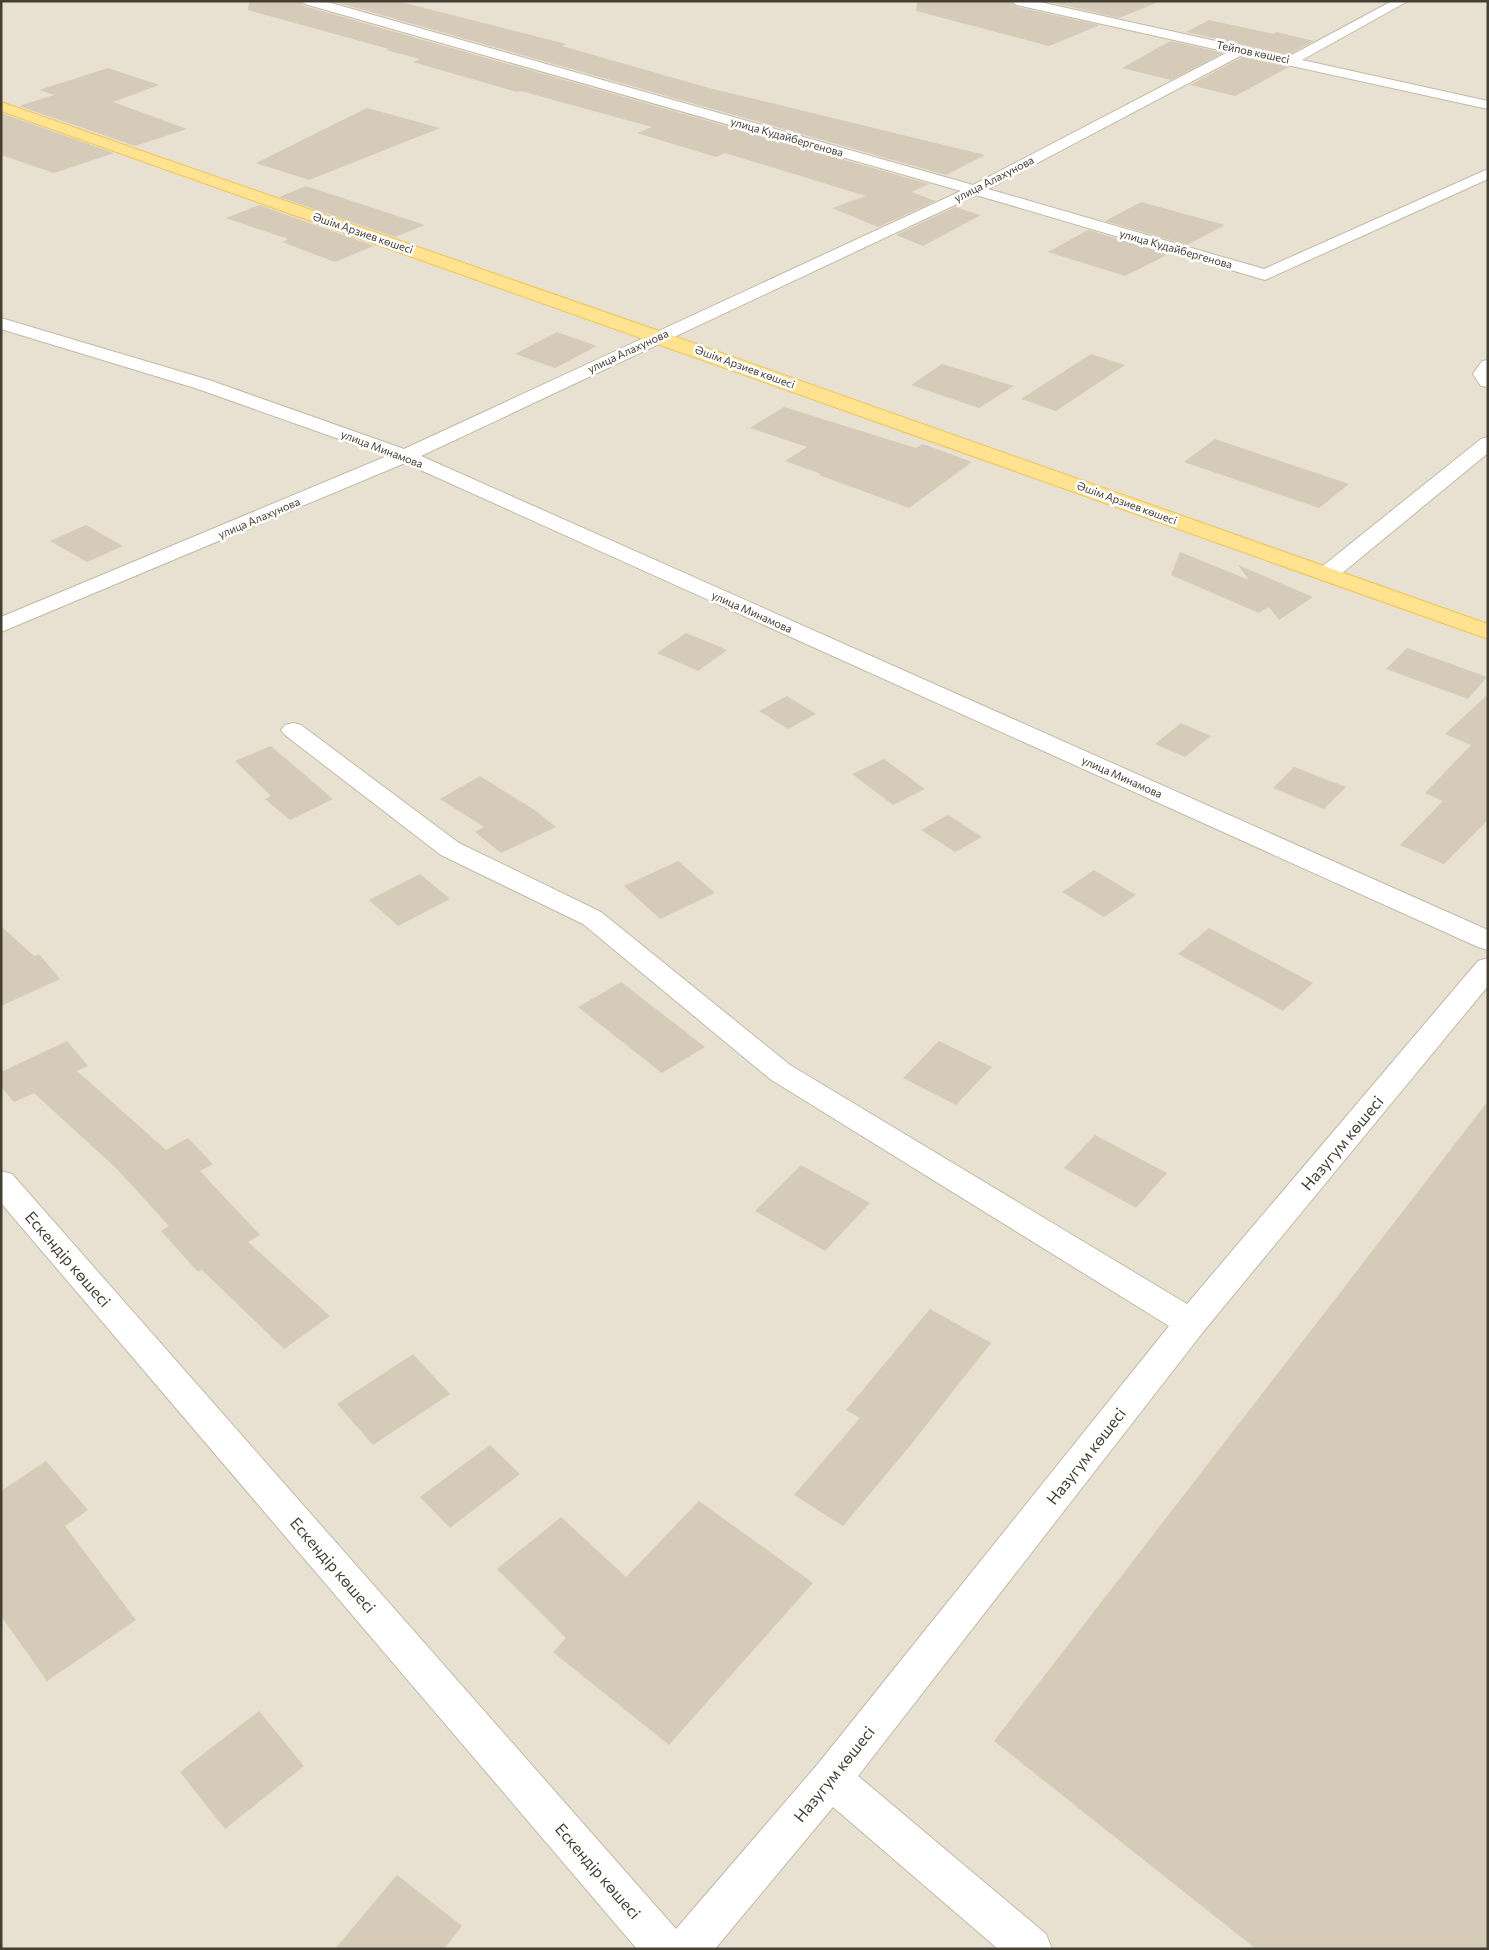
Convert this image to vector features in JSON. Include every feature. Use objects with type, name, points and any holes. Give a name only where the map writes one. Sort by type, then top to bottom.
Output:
[{"type":"main road","name":"Әшім Арзиев көшесі","points":[[1,106],[659,337],[1488,632]]},
{"type":"street","name":"улица Кудайбергенова","points":[[309,1],[975,190],[1265,275],[1488,173]]},
{"type":"street","name":"Тейпов көшесі","points":[[1018,1],[1292,60],[1488,105]]},
{"type":"street","points":[[1292,60],[1402,1]]},
{"type":"street","name":"улица Алахунова","points":[[1,625],[405,456],[975,190],[1241,50]]},
{"type":"street","name":"улица Минамова","points":[[1,324],[202,384],[405,456],[1488,941]]},
{"type":"street","points":[[1488,365],[1482,374],[1488,382]]},
{"type":"street","points":[[1327,574],[1488,443]]},
{"type":"street","points":[[293,730],[450,850],[592,918],[780,1072],[1191,1323]]},
{"type":"street","name":"Назугум көшесі","points":[[688,1949],[830,1779],[1191,1323],[1488,967]]},
{"type":"street","name":"Ескендір көшесі","points":[[1,1182],[665,1949]]},
{"type":"street","points":[[830,1779],[1032,1949]]},
{"type":"shaded area","points":[[1,1],[1488,1],[1488,1949],[1,1949]]},
{"type":"building","points":[[249,1],[301,1],[304,6],[929,184],[911,192],[936,201],[878,227],[832,208],[866,196],[725,153],[716,157],[637,133],[652,127],[521,91],[517,92],[413,62],[420,59],[248,10]]},
{"type":"building","points":[[332,1],[397,1],[566,44],[562,46],[709,88],[985,155],[946,175]]},
{"type":"building","points":[[917,1],[1009,1],[1017,7],[1100,25],[1049,46],[916,11]]},
{"type":"building","points":[[1045,1],[1156,1],[1156,3],[1119,18]]},
{"type":"building","points":[[1209,20],[1314,41],[1288,55],[1186,32]]},
{"type":"building","points":[[1170,41],[1223,53],[1171,80],[1122,68]]},
{"type":"building","points":[[1242,57],[1289,67],[1235,96],[1190,85]]},
{"type":"building","points":[[108,68],[159,85],[113,102],[187,129],[135,146],[19,106],[54,95],[39,90]]},
{"type":"building","points":[[367,108],[440,128],[309,180],[256,163]]},
{"type":"building","points":[[1,113],[114,153],[54,173],[1,155]]},
{"type":"building","points":[[306,186],[425,225],[395,237],[279,197]]},
{"type":"building","points":[[1141,202],[1225,225],[1187,245],[1105,221]]},
{"type":"building","points":[[259,205],[374,246],[335,262],[282,242],[288,239],[226,218]]},
{"type":"building","points":[[955,207],[981,215],[923,246],[896,235]]},
{"type":"building","points":[[1088,230],[1169,254],[1125,276],[1048,252]]},
{"type":"building","points":[[557,332],[597,346],[555,368],[515,354]]},
{"type":"building","points":[[1091,354],[1125,365],[1056,411],[1021,399]]},
{"type":"building","points":[[942,364],[1014,386],[979,408],[911,385]]},
{"type":"building","points":[[784,407],[916,448],[923,444],[972,462],[909,508],[785,461],[807,447],[750,428]]},
{"type":"building","points":[[1215,439],[1349,484],[1319,508],[1184,462]]},
{"type":"building","points":[[86,525],[123,546],[87,562],[50,541]]},
{"type":"building","points":[[1180,552],[1249,580],[1238,565],[1313,597],[1279,620],[1269,607],[1259,613],[1171,575]]},
{"type":"building","points":[[686,633],[727,650],[698,671],[657,653]]},
{"type":"building","points":[[1407,648],[1487,677],[1468,699],[1386,669]]},
{"type":"building","points":[[1488,694],[1488,820],[1444,864],[1400,845],[1443,801],[1425,793],[1471,745],[1445,734]]},
{"type":"building","points":[[787,696],[816,714],[788,729],[759,711]]},
{"type":"building","points":[[1181,723],[1211,736],[1185,757],[1155,744]]},
{"type":"building","points":[[271,746],[333,799],[290,820],[265,799],[271,796],[235,761]]},
{"type":"building","points":[[884,759],[925,789],[893,805],[852,774]]},
{"type":"building","points":[[1294,767],[1346,787],[1324,809],[1273,788]]},
{"type":"building","points":[[480,776],[536,811],[556,827],[501,853],[475,832],[484,827],[440,799]]},
{"type":"building","points":[[948,815],[982,837],[955,852],[921,830]]},
{"type":"building","points":[[678,861],[715,893],[660,919],[624,886]]},
{"type":"building","points":[[1094,870],[1136,895],[1104,917],[1062,892]]},
{"type":"building","points":[[420,874],[450,899],[398,926],[369,900]]},
{"type":"building","points":[[1,926],[34,956],[39,954],[60,979],[1,1006]]},
{"type":"building","points":[[1209,928],[1313,983],[1283,1011],[1178,954]]},
{"type":"building","points":[[621,982],[705,1047],[662,1073],[578,1007]]},
{"type":"building","points":[[67,1041],[88,1066],[77,1071],[166,1150],[188,1138],[213,1164],[200,1171],[260,1235],[248,1242],[330,1316],[284,1349],[202,1270],[198,1272],[161,1231],[169,1226],[117,1169],[34,1093],[14,1102],[1,1087],[1,1072]]},
{"type":"building","points":[[939,1041],[992,1067],[956,1105],[903,1078]]},
{"type":"building","points":[[1488,1101],[1488,1949],[1256,1949],[994,1741]]},
{"type":"building","points":[[1095,1135],[1167,1173],[1136,1208],[1064,1168]]},
{"type":"building","points":[[801,1165],[870,1203],[825,1251],[755,1211]]},
{"type":"building","points":[[930,1309],[991,1343],[909,1447],[843,1526],[794,1495],[860,1418],[846,1410]]},
{"type":"building","points":[[413,1354],[450,1394],[373,1445],[337,1404]]},
{"type":"building","points":[[490,1445],[520,1474],[450,1528],[420,1497]]},
{"type":"building","points":[[46,1461],[88,1510],[65,1526],[136,1620],[47,1681],[1,1616],[1,1491]]},
{"type":"building","points":[[699,1501],[813,1583],[669,1745],[553,1652],[566,1638],[497,1569],[561,1517],[626,1577]]},
{"type":"building","points":[[259,1711],[304,1766],[225,1829],[180,1772]]},
{"type":"building","points":[[397,1875],[462,1926],[444,1949],[335,1949]]}]
